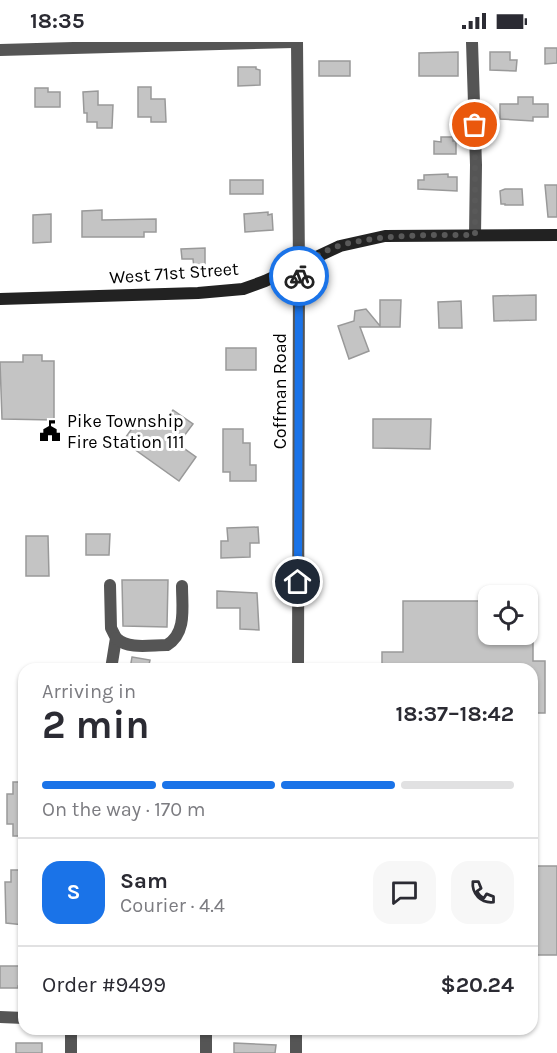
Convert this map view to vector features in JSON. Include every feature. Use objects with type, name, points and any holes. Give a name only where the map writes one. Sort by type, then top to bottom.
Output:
[{"type":"main road","name":"West 71st Street","points":[[0,299],[228,291],[255,285],[340,246],[396,235],[557,235]]},
{"type":"street","points":[[0,50],[295,42]]},
{"type":"street","name":"Coffman Road","points":[[295,42],[299,265],[297,663]]},
{"type":"street","points":[[472,42],[476,165],[475,235]]},
{"type":"street","points":[[110,585],[111,628],[116,638],[125,645],[167,645],[178,637],[181,627],[182,586]]},
{"type":"street","points":[[112,663],[116,638]]},
{"type":"street","points":[[0,1017],[18,1018]]},
{"type":"street","points":[[71,1035],[71,1053]]},
{"type":"street","points":[[206,1035],[206,1053]]},
{"type":"street","points":[[296,1035],[296,1053]]},
{"type":"building","points":[[545,48],[557,48],[557,63],[545,64]]},
{"type":"building","points":[[458,52],[458,76],[419,76],[419,53]]},
{"type":"building","points":[[490,52],[510,52],[510,60],[517,60],[516,71],[490,70]]},
{"type":"building","points":[[319,61],[350,61],[350,76],[319,76]]},
{"type":"building","points":[[238,67],[256,67],[260,70],[260,85],[238,86]]},
{"type":"building","points":[[138,87],[151,87],[151,99],[165,99],[166,122],[151,122],[151,117],[138,117]]},
{"type":"building","points":[[35,88],[48,88],[48,92],[60,92],[60,107],[35,107]]},
{"type":"building","points":[[98,91],[98,105],[113,105],[112,128],[97,128],[97,122],[87,122],[83,92]]},
{"type":"building","points":[[518,97],[533,97],[533,104],[548,104],[548,117],[533,117],[533,121],[500,119],[500,104],[518,104]]},
{"type":"building","points":[[441,137],[453,137],[453,141],[456,141],[456,154],[434,154],[434,141],[441,142]]},
{"type":"building","points":[[448,174],[448,177],[457,177],[457,191],[418,189],[418,180],[424,180],[424,175]]},
{"type":"building","points":[[230,180],[263,180],[263,194],[230,194]]},
{"type":"building","points":[[545,185],[557,185],[557,217],[548,217]]},
{"type":"building","points":[[522,189],[523,205],[501,204],[500,191]]},
{"type":"building","points":[[102,210],[102,220],[156,219],[156,232],[144,232],[144,237],[82,237],[82,211]]},
{"type":"building","points":[[268,212],[268,215],[272,214],[273,230],[245,232],[244,214]]},
{"type":"building","points":[[51,214],[51,242],[33,243],[33,215]]},
{"type":"building","points":[[205,248],[205,268],[194,268],[193,259],[182,259],[181,249]]},
{"type":"building","points":[[536,295],[536,320],[494,321],[493,296]]},
{"type":"building","points":[[380,300],[401,300],[400,327],[360,327],[369,351],[349,359],[338,326],[354,321],[355,311],[366,309],[380,326]]},
{"type":"building","points":[[461,301],[462,328],[439,328],[438,302]]},
{"type":"building","points":[[226,348],[256,348],[256,370],[226,370]]},
{"type":"building","points":[[23,355],[42,355],[42,361],[54,361],[54,420],[2,419],[0,362],[23,362]]},
{"type":"building","points":[[173,410],[193,424],[178,444],[196,457],[179,481],[123,441],[141,416],[160,429]]},
{"type":"building","points":[[373,419],[431,419],[430,449],[373,448]]},
{"type":"building","points":[[223,429],[243,429],[243,443],[250,443],[250,465],[256,465],[256,481],[230,481],[230,472],[223,472]]},
{"type":"building","points":[[258,527],[259,543],[250,543],[250,557],[221,558],[221,541],[228,541],[227,528]]},
{"type":"building","points":[[86,534],[110,534],[109,555],[86,555]]},
{"type":"building","points":[[26,536],[48,536],[49,576],[26,576]]},
{"type":"building","points":[[122,580],[168,580],[167,627],[123,626]]},
{"type":"building","points":[[217,591],[257,593],[259,630],[240,629],[240,608],[217,608]]},
{"type":"building","points":[[403,601],[478,601],[478,645],[533,645],[533,661],[545,661],[545,713],[538,713],[538,663],[382,663],[382,652],[403,652]]},
{"type":"building","points":[[132,657],[150,660],[149,663],[131,663]]},
{"type":"building","points":[[13,782],[18,782],[18,836],[13,836],[13,824],[7,824],[7,794],[13,794]]},
{"type":"building","points":[[538,866],[557,866],[557,955],[538,955]]},
{"type":"building","points":[[11,870],[18,870],[18,924],[6,923],[5,882],[11,882]]},
{"type":"building","points":[[0,966],[18,966],[18,988],[0,988]]},
{"type":"building","points":[[16,1043],[42,1043],[42,1053],[16,1053]]},
{"type":"building","points":[[234,1043],[276,1045],[275,1053],[234,1053]]},
{"type":"way so far","points":[[299,276],[299,265],[340,246],[362,240],[396,235],[475,235],[475,125]]},
{"type":"place","name":"Pike Township Fire Station 111","points":[[50,431]]},
{"type":"route","points":[[298,582],[299,276]]}]
